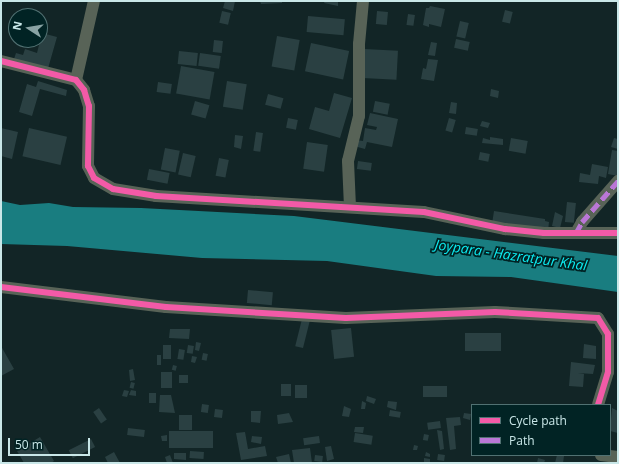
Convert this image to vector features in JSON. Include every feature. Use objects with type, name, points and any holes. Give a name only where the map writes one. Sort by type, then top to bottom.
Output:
[{"type":"street","points":[[76,80],[94,1]]},
{"type":"street","points":[[350,208],[348,161],[359,116],[359,44],[363,1]]},
{"type":"street","points":[[1,61],[76,80],[84,90],[90,106],[88,166],[94,178],[113,189],[156,196],[424,212],[505,229],[544,233],[618,233]]},
{"type":"street","points":[[576,233],[582,222],[618,181]]},
{"type":"street","points":[[1,288],[166,308],[346,318],[495,312],[598,318],[608,334],[608,372],[598,404]]},
{"type":"water","name":"Joypara - Hazratpur Khal","points":[[1,201],[20,205],[49,203],[73,207],[141,208],[294,216],[618,256],[618,292],[511,277],[436,276],[327,261],[202,258],[67,246],[1,244]]},
{"type":"building","points":[[225,1],[235,1],[233,11],[223,8]]},
{"type":"building","points":[[260,1],[282,1],[282,3],[261,4]]},
{"type":"building","points":[[325,1],[338,1],[338,6],[324,3]]},
{"type":"building","points":[[430,6],[445,9],[441,27],[429,24],[429,27],[423,25],[426,8],[429,8]]},
{"type":"building","points":[[505,10],[513,12],[510,24],[502,22]]},
{"type":"building","points":[[222,11],[231,13],[228,25],[219,23]]},
{"type":"building","points":[[377,11],[388,12],[387,25],[376,24]]},
{"type":"building","points":[[408,14],[415,15],[413,26],[406,25]]},
{"type":"building","points":[[308,16],[345,19],[343,35],[307,32]]},
{"type":"building","points":[[460,21],[469,23],[465,39],[456,37]]},
{"type":"building","points":[[48,35],[57,37],[47,72],[13,62],[16,53],[23,55],[25,49],[37,53],[38,48],[48,48]]},
{"type":"building","points":[[277,36],[300,40],[294,71],[272,67]]},
{"type":"building","points":[[456,39],[470,42],[468,51],[454,48]]},
{"type":"building","points":[[214,40],[223,41],[222,53],[213,52]]},
{"type":"building","points":[[431,42],[437,43],[435,56],[428,55]]},
{"type":"building","points":[[311,43],[349,51],[343,79],[305,71]]},
{"type":"building","points":[[364,49],[398,51],[396,80],[362,78]]},
{"type":"building","points":[[179,51],[198,53],[197,66],[178,64]]},
{"type":"building","points":[[200,53],[221,56],[219,69],[198,66]]},
{"type":"building","points":[[428,59],[438,60],[434,81],[421,79],[423,68],[426,69]]},
{"type":"building","points":[[181,66],[214,72],[210,99],[176,94]]},
{"type":"building","points":[[38,81],[67,90],[66,96],[40,89],[32,116],[19,112],[27,84],[36,87]]},
{"type":"building","points":[[227,81],[247,84],[243,110],[223,107]]},
{"type":"building","points":[[158,82],[172,84],[170,94],[157,92]]},
{"type":"building","points":[[491,89],[499,91],[498,98],[490,96]]},
{"type":"building","points":[[334,93],[352,98],[340,138],[309,129],[315,107],[329,111]]},
{"type":"building","points":[[268,94],[283,98],[281,109],[265,105]]},
{"type":"building","points":[[195,101],[209,105],[206,119],[191,114]]},
{"type":"building","points":[[375,101],[390,104],[388,115],[373,112]]},
{"type":"building","points":[[451,102],[457,103],[456,114],[449,113]]},
{"type":"building","points":[[370,113],[398,119],[392,147],[367,142],[365,149],[354,146],[355,140],[363,141],[365,128],[376,130],[377,127],[367,125]]},
{"type":"building","points":[[288,118],[298,120],[296,130],[286,128]]},
{"type":"building","points":[[449,118],[456,120],[452,132],[445,130]]},
{"type":"building","points":[[482,121],[490,123],[488,128],[480,126]]},
{"type":"building","points":[[466,127],[478,129],[477,136],[465,134]]},
{"type":"building","points":[[1,128],[18,132],[12,159],[1,156]]},
{"type":"building","points":[[29,128],[67,137],[60,165],[22,156]]},
{"type":"building","points":[[256,132],[263,133],[260,152],[253,151]]},
{"type":"building","points":[[235,135],[243,136],[241,149],[234,147]]},
{"type":"building","points":[[490,137],[503,139],[503,145],[482,143],[483,138],[490,140]]},
{"type":"building","points":[[511,138],[528,141],[525,154],[509,151]]},
{"type":"building","points":[[614,138],[618,139],[618,149],[611,147]]},
{"type":"building","points":[[307,142],[328,145],[324,172],[303,169]]},
{"type":"building","points":[[165,148],[180,151],[176,172],[161,170]]},
{"type":"building","points":[[612,150],[618,151],[618,176],[608,174]]},
{"type":"building","points":[[480,152],[490,154],[488,162],[478,160]]},
{"type":"building","points":[[183,153],[196,156],[191,177],[178,174]]},
{"type":"building","points":[[219,158],[229,160],[225,178],[216,176]]},
{"type":"building","points":[[358,161],[372,163],[371,171],[357,169]]},
{"type":"building","points":[[592,164],[608,167],[606,178],[599,176],[598,184],[579,182],[580,173],[590,175]]},
{"type":"building","points":[[149,169],[170,173],[168,184],[147,180]]},
{"type":"building","points":[[567,202],[576,203],[574,223],[565,222]]},
{"type":"building","points":[[494,211],[545,219],[545,221],[549,222],[548,231],[492,224]]},
{"type":"building","points":[[555,212],[563,216],[560,228],[552,226]]},
{"type":"building","points":[[248,290],[273,292],[272,305],[247,303]]},
{"type":"building","points":[[302,319],[310,321],[303,348],[295,346]]},
{"type":"building","points":[[351,328],[354,357],[334,359],[331,330]]},
{"type":"building","points":[[170,329],[190,329],[189,339],[169,338]]},
{"type":"building","points":[[465,333],[501,333],[501,351],[465,351]]},
{"type":"building","points":[[196,342],[201,343],[199,351],[195,350]]},
{"type":"building","points":[[584,344],[596,346],[596,359],[583,358]]},
{"type":"building","points":[[163,345],[171,345],[171,359],[163,359]]},
{"type":"building","points":[[188,345],[194,346],[193,354],[187,353]]},
{"type":"building","points":[[1,346],[14,369],[1,376]]},
{"type":"building","points":[[179,349],[185,350],[183,360],[177,359]]},
{"type":"building","points":[[203,353],[208,354],[207,361],[202,360]]},
{"type":"building","points":[[157,355],[161,355],[161,365],[157,365]]},
{"type":"building","points":[[192,356],[197,357],[195,363],[191,362]]},
{"type":"building","points":[[571,362],[595,365],[593,374],[578,373],[584,374],[583,387],[569,386]]},
{"type":"building","points":[[173,365],[177,366],[176,371],[172,370]]},
{"type":"building","points":[[133,369],[135,380],[130,381],[129,370]]},
{"type":"building","points":[[161,372],[172,372],[172,388],[161,388]]},
{"type":"building","points":[[179,375],[188,375],[188,383],[179,383]]},
{"type":"building","points":[[131,382],[135,383],[133,389],[130,388]]},
{"type":"building","points":[[281,384],[291,384],[291,396],[281,396]]},
{"type":"building","points":[[295,385],[307,385],[307,398],[295,398]]},
{"type":"building","points":[[423,386],[447,386],[447,397],[423,397]]},
{"type":"building","points":[[124,390],[129,391],[127,397],[122,396]]},
{"type":"building","points":[[131,390],[136,391],[136,396],[129,395]]},
{"type":"building","points":[[149,393],[156,393],[156,403],[149,403]]},
{"type":"building","points":[[160,395],[171,395],[175,413],[159,412]]},
{"type":"building","points":[[367,396],[376,399],[374,404],[366,401]]},
{"type":"building","points":[[362,401],[366,403],[365,409],[361,409]]},
{"type":"building","points":[[388,401],[397,402],[396,410],[387,407]]},
{"type":"building","points":[[202,404],[209,405],[208,413],[201,412]]},
{"type":"building","points":[[344,406],[351,409],[349,417],[342,416]]},
{"type":"building","points":[[99,408],[107,420],[101,424],[93,412]]},
{"type":"building","points":[[612,408],[618,411],[618,433],[611,431]]},
{"type":"building","points":[[215,409],[223,410],[222,418],[214,417]]},
{"type":"building","points":[[390,410],[401,412],[400,418],[389,416]]},
{"type":"building","points":[[251,411],[261,411],[260,423],[251,422]]},
{"type":"building","points":[[289,413],[293,422],[278,424],[277,415]]},
{"type":"building","points":[[464,413],[471,414],[470,420],[463,418]]},
{"type":"building","points":[[179,415],[192,415],[192,430],[179,430]]},
{"type":"building","points":[[460,417],[461,425],[454,426],[456,449],[450,450],[446,418]]},
{"type":"building","points":[[440,421],[441,428],[428,430],[427,423]]},
{"type":"building","points":[[355,427],[364,427],[363,433],[354,432]]},
{"type":"building","points":[[128,428],[145,430],[144,437],[127,435]]},
{"type":"building","points":[[437,430],[442,431],[444,449],[440,450]]},
{"type":"building","points":[[169,431],[213,431],[213,448],[169,448]]},
{"type":"building","points":[[245,432],[248,449],[265,446],[267,456],[241,460],[236,433]]},
{"type":"building","points":[[355,433],[373,436],[371,445],[354,442]]},
{"type":"building","points":[[424,434],[429,435],[428,441],[423,440]]},
{"type":"building","points":[[167,435],[167,441],[162,441],[161,436]]},
{"type":"building","points":[[252,436],[262,437],[261,444],[251,442]]},
{"type":"building","points":[[319,436],[320,443],[304,445],[303,438]]},
{"type":"building","points":[[40,437],[54,461],[51,463],[24,463],[17,451]]},
{"type":"building","points":[[91,439],[95,447],[73,458],[69,450]]},
{"type":"building","points":[[414,445],[418,446],[417,450],[413,450]]},
{"type":"building","points":[[331,446],[334,459],[327,461],[325,447]]},
{"type":"building","points":[[310,448],[312,463],[294,463],[292,450]]},
{"type":"building","points":[[190,451],[204,452],[203,459],[190,458]]},
{"type":"building","points":[[114,452],[120,463],[108,463],[105,457]]},
{"type":"building","points":[[426,452],[430,454],[430,457],[425,456]]},
{"type":"building","points":[[174,453],[186,453],[186,460],[174,459]]},
{"type":"building","points":[[289,454],[291,463],[278,463],[276,457]]},
{"type":"building","points":[[438,454],[445,455],[444,461],[437,460]]},
{"type":"building","points":[[170,455],[173,463],[167,463],[165,457]]},
{"type":"building","points":[[315,455],[323,456],[322,462],[314,461]]},
{"type":"building","points":[[557,456],[564,456],[563,463],[555,463]]},
{"type":"building","points":[[424,458],[430,459],[430,463],[424,463]]},
{"type":"building","points":[[538,458],[545,460],[544,463],[537,463]]},
{"type":"marked path","points":[[576,233],[582,222],[618,181]]},
{"type":"cycle path","points":[[1,61],[76,80],[84,90],[89,106],[88,166],[94,178],[113,189],[156,196],[424,212],[505,229],[544,233],[618,233]]},
{"type":"cycle path","points":[[1,287],[166,307],[346,318],[495,312],[598,318],[608,334],[608,372],[598,404]]}]
